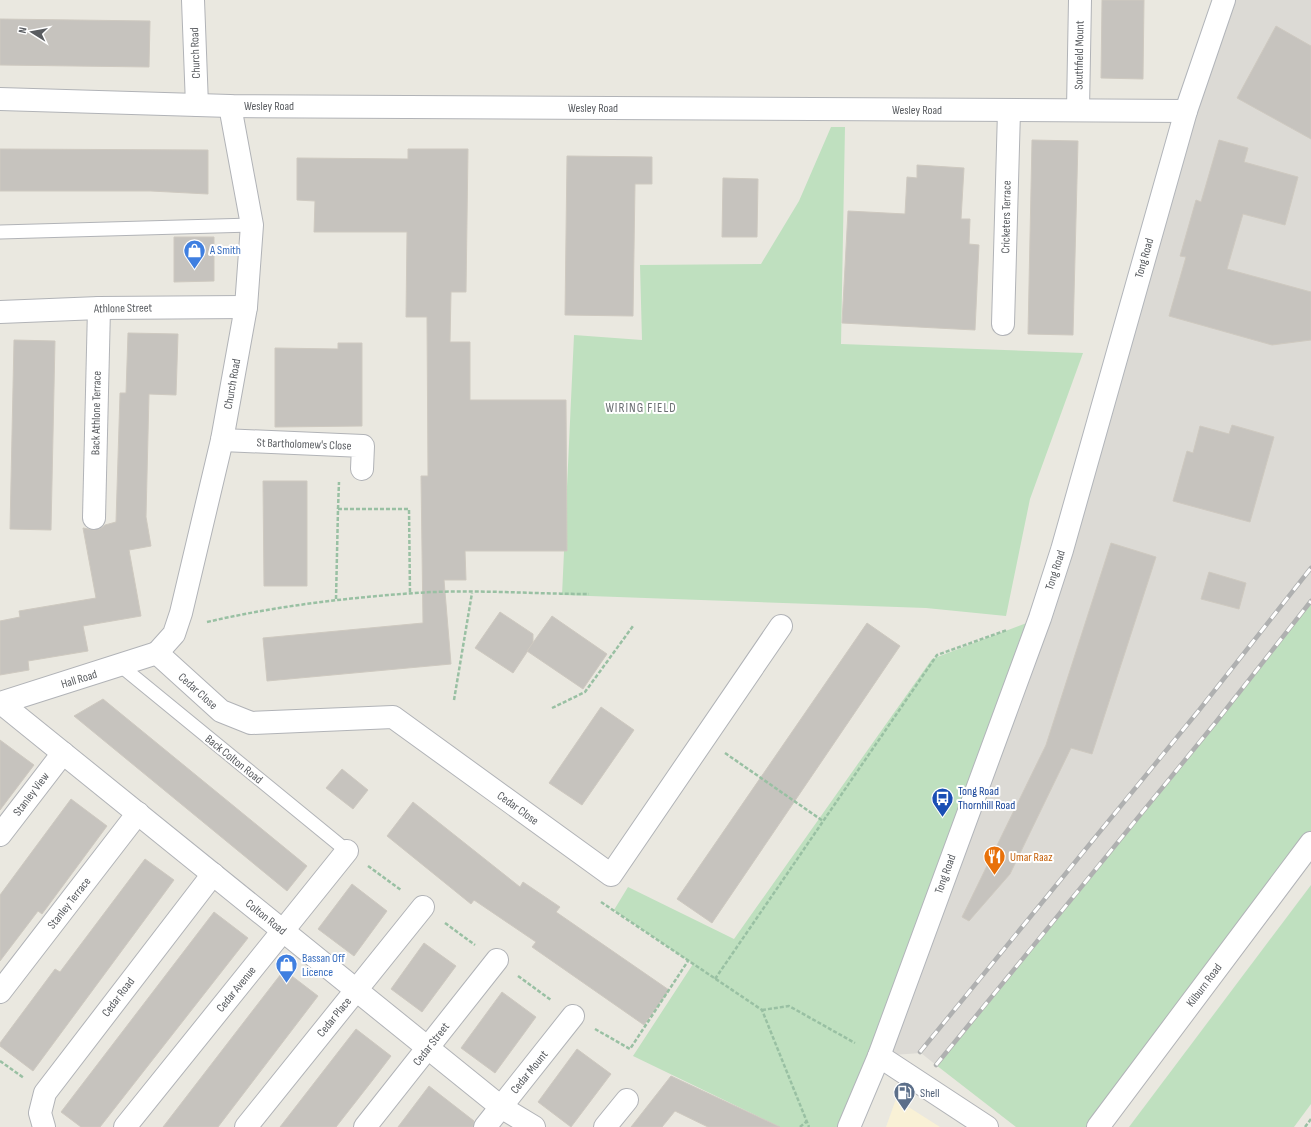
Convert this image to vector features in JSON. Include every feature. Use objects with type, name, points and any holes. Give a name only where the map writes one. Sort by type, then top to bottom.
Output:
[{"type":"street","name":"Church Road","points":[[193,0],[197,105]]},
{"type":"street","name":"Southfield Mount","points":[[1078,109],[1080,0]]},
{"type":"street","name":"Tong Road","points":[[849,1127],[879,1056],[1040,618],[1062,550],[1186,110],[1224,0]]},
{"type":"street","name":"Wesley Road","points":[[0,99],[230,106],[1186,110]]},
{"type":"street","name":"Church Road","points":[[157,654],[174,634],[181,613],[222,440],[246,307],[252,225],[230,106]]},
{"type":"street","name":"Cricketers Terrace","points":[[1004,324],[1009,110]]},
{"type":"street","name":"Athlone Street","points":[[0,312],[99,308],[246,307]]},
{"type":"street","name":"Back Athlone Terrace","points":[[94,518],[99,308]]},
{"type":"street","name":"St Bartholomew's Close","points":[[222,440],[363,446],[362,469]]},
{"type":"street","points":[[611,875],[781,626]]},
{"type":"street","name":"Hall Road","points":[[0,703],[157,654]]},
{"type":"street","name":"Cedar Close","points":[[157,654],[221,711],[251,723],[393,717],[611,875]]},
{"type":"street","name":"Colton Road","points":[[0,703],[501,1107],[534,1127]]},
{"type":"street","name":"Stanley View","points":[[0,835],[63,753]]},
{"type":"street","name":"Stanley Terrace","points":[[0,992],[138,813]]},
{"type":"street","name":"Kilburn Road","points":[[1098,1127],[1311,843]]},
{"type":"street","name":"Cedar Avenue","points":[[125,1127],[347,851]]},
{"type":"street","name":"Cedar Road","points":[[44,1127],[40,1113],[45,1093],[213,874]]},
{"type":"street","name":"Cedar Place","points":[[246,1127],[424,907]]},
{"type":"street","name":"Cedar Street","points":[[365,1127],[497,960]]},
{"type":"street","name":"Cedar Mount","points":[[485,1127],[573,1016]]},
{"type":"street","points":[[879,1056],[987,1127]]},
{"type":"street","points":[[605,1127],[627,1100]]},
{"type":"lane","points":[[0,232],[252,225]]},
{"type":"lane","name":"Back Colton Road","points":[[121,666],[347,851]]},
{"type":"path","points":[[336,599],[338,509],[409,509],[410,594]]},
{"type":"path","points":[[454,700],[472,593]]},
{"type":"path","points":[[176,629],[259,610],[336,599],[410,594],[589,594]]},
{"type":"path","points":[[715,979],[937,655],[1040,618]]},
{"type":"path","points":[[552,708],[585,692],[633,626]]},
{"type":"path","points":[[704,738],[823,821]]},
{"type":"path","points":[[347,851],[573,1016],[630,1049],[688,961]]},
{"type":"path","points":[[611,875],[595,897],[762,1010],[809,1127]]},
{"type":"path","points":[[762,1010],[789,1006],[879,1056]]},
{"type":"path","points":[[1305,1127],[1311,1119]]},
{"type":"path","points":[[800,1127],[807,1121]]},
{"type":"shaded area","points":[[1224,0],[1311,0],[1311,601],[1216,722],[936,1065],[921,1053],[879,1056],[1062,550]]},
{"type":"shaded area","name":"Shell","points":[[896,1099],[940,1127],[886,1127]]},
{"type":"green space","points":[[831,127],[845,127],[841,344],[1083,353],[1030,499],[1006,616],[926,608],[562,595],[574,335],[642,340],[640,265],[761,264],[799,201]]},
{"type":"green space","points":[[1311,601],[1311,843],[1098,1127],[1016,1127],[936,1065],[1216,722]]},
{"type":"green space","points":[[1040,618],[849,1127],[780,1127],[633,1056],[693,964],[614,910],[628,887],[734,939],[932,659]]},
{"type":"green space","points":[[1311,885],[1311,1104],[1294,1127],[1129,1127]]},
{"type":"building","points":[[1102,0],[1144,0],[1143,79],[1101,78]]},
{"type":"building","points":[[0,19],[150,21],[149,67],[0,65]]},
{"type":"building","points":[[1276,26],[1311,46],[1311,139],[1237,98]]},
{"type":"building","points":[[1032,140],[1078,141],[1073,335],[1028,334]]},
{"type":"building","points":[[1219,140],[1248,148],[1244,162],[1298,177],[1285,225],[1243,214],[1227,269],[1311,292],[1311,340],[1272,345],[1169,316],[1186,257],[1180,256],[1196,200],[1201,202]]},
{"type":"building","points":[[0,149],[208,150],[208,194],[151,191],[0,191]]},
{"type":"building","points":[[408,149],[468,149],[466,292],[451,292],[450,342],[470,342],[470,400],[566,400],[567,551],[465,551],[466,580],[444,580],[451,664],[267,681],[263,638],[423,623],[421,476],[428,476],[427,317],[406,317],[407,232],[314,232],[315,201],[297,200],[297,158],[408,159]]},
{"type":"building","points":[[567,156],[652,157],[652,184],[635,184],[633,316],[565,315]]},
{"type":"building","points":[[917,165],[964,168],[961,219],[970,219],[969,244],[979,245],[975,330],[842,323],[848,211],[905,214],[907,177],[917,178]]},
{"type":"building","points":[[723,178],[758,179],[757,237],[722,237]]},
{"type":"building","points":[[174,237],[214,237],[214,281],[174,282]]},
{"type":"building","points":[[128,333],[178,334],[176,395],[149,394],[146,517],[151,546],[129,550],[141,616],[83,626],[88,651],[28,661],[29,670],[0,675],[0,621],[20,617],[19,611],[96,598],[83,528],[94,530],[100,529],[105,525],[116,522],[120,393],[126,393]]},
{"type":"building","points":[[14,340],[55,341],[51,530],[10,529]]},
{"type":"building","points":[[338,343],[362,343],[362,426],[275,427],[275,348],[338,349]]},
{"type":"building","points":[[1232,425],[1274,437],[1250,522],[1173,501],[1187,451],[1193,453],[1200,426],[1229,434]]},
{"type":"building","points":[[263,481],[307,481],[307,586],[264,586]]},
{"type":"building","points":[[1111,543],[1156,557],[1092,754],[1071,748],[1010,874],[969,921],[962,917],[1046,745]]},
{"type":"building","points":[[1209,572],[1246,583],[1239,609],[1201,599]]},
{"type":"building","points":[[500,612],[533,634],[533,643],[513,673],[475,648]]},
{"type":"building","points":[[552,616],[607,654],[583,689],[527,651]]},
{"type":"building","points":[[867,623],[900,646],[712,923],[677,899]]},
{"type":"building","points":[[103,699],[307,866],[287,891],[74,716]]},
{"type":"building","points":[[601,707],[634,730],[582,805],[549,783]]},
{"type":"building","points":[[0,740],[34,765],[0,810]]},
{"type":"building","points":[[342,769],[368,790],[353,809],[326,788]]},
{"type":"building","points":[[71,799],[107,826],[42,914],[38,911],[0,961],[0,895]]},
{"type":"building","points":[[413,802],[520,887],[523,882],[560,907],[556,912],[669,990],[644,1025],[532,947],[536,942],[474,900],[471,904],[387,836]]},
{"type":"building","points":[[145,859],[174,880],[33,1071],[0,1046],[0,1043],[55,969],[60,972]]},
{"type":"building","points":[[352,884],[387,911],[354,956],[318,929]]},
{"type":"building","points":[[214,912],[248,938],[100,1127],[81,1127],[61,1112]]},
{"type":"building","points":[[424,943],[456,966],[422,1012],[391,989]]},
{"type":"building","points":[[284,970],[318,996],[218,1127],[163,1127]]},
{"type":"building","points":[[502,992],[536,1017],[495,1073],[461,1048]]},
{"type":"building","points":[[356,1029],[391,1056],[372,1081],[336,1127],[280,1127]]},
{"type":"building","points":[[577,1049],[611,1074],[571,1127],[538,1102]]},
{"type":"building","points":[[671,1076],[780,1127],[708,1127],[675,1111],[662,1127],[631,1127]]},
{"type":"building","points":[[429,1086],[474,1121],[473,1127],[398,1127]]},
{"type":"railway","points":[[920,1052],[1200,709],[1311,568]]},
{"type":"railway","points":[[936,1065],[1216,722],[1311,601]]},
{"type":"place","name":"A Smith","points":[[194,270]]},
{"type":"place","name":"Tong Road Thornhill Road","points":[[942,818]]},
{"type":"place","name":"Umar Raaz","points":[[994,876]]},
{"type":"place","name":"Bassan Off Licence","points":[[286,984]]},
{"type":"place","name":"Shell","points":[[904,1112]]},
{"type":"district","name":"WIRING FIELD","points":[[641,407]]}]
